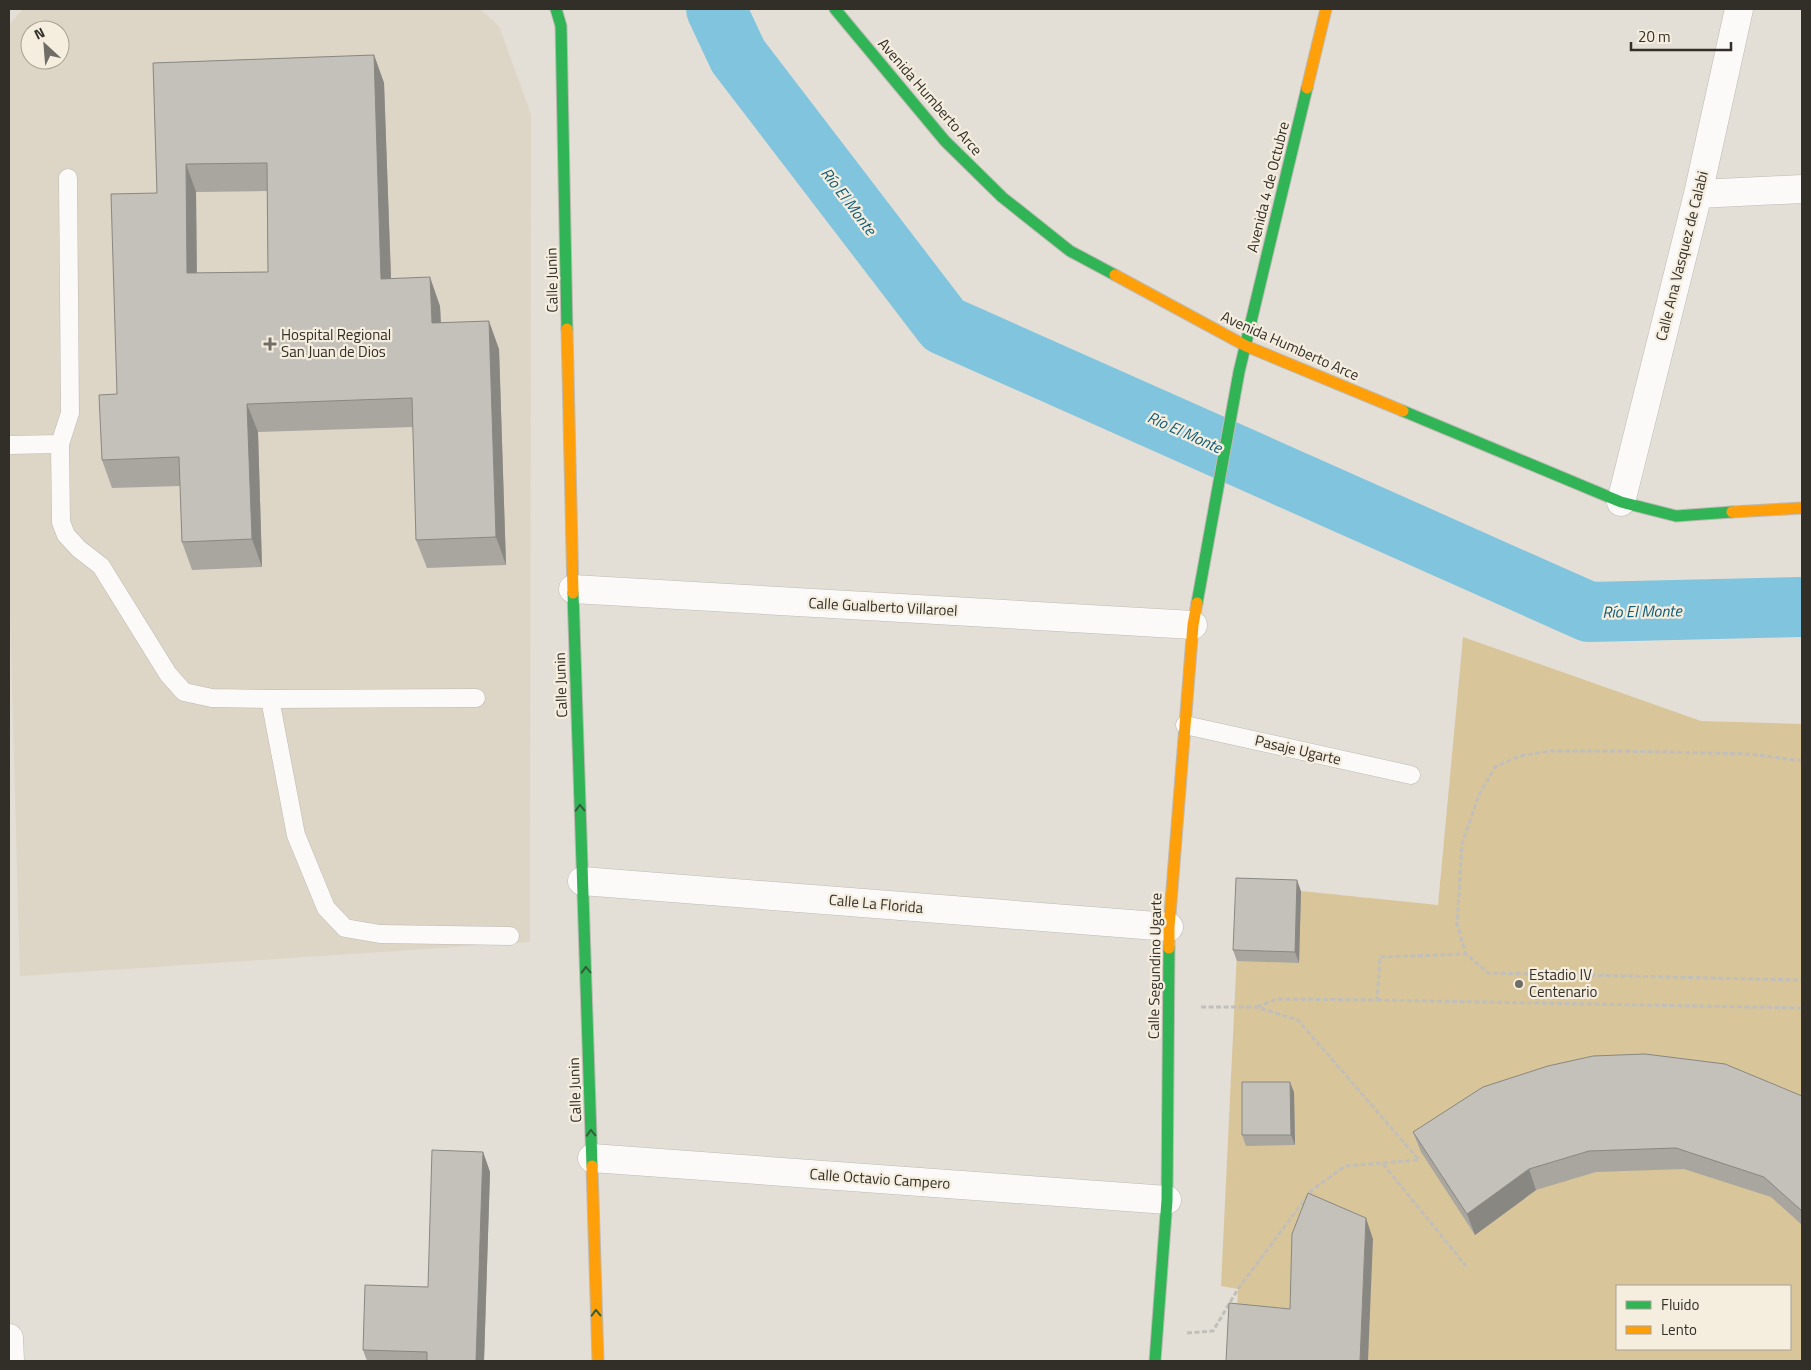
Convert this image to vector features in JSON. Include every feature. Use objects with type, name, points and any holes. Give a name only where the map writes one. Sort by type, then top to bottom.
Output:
[{"type":"street","name":"Calle Junin","points":[[556,9],[561,26],[573,589],[598,1361]]},
{"type":"street","name":"Avenida Humberto Arce","points":[[835,9],[945,141],[1010,203],[1070,251],[1246,346],[1621,502],[1676,516],[1802,508]]},
{"type":"street","name":"Calle Ana Vasquez de Calabi","points":[[1621,502],[1698,194],[1739,9]]},
{"type":"street","name":"Avenida 4 de Octubre","points":[[1202,572],[1239,372],[1325,10]]},
{"type":"street","points":[[1698,194],[1802,190]]},
{"type":"street","name":"Calle Segundino Ugarte","points":[[1154,1361],[1167,1200],[1169,927],[1193,625],[1202,572]]},
{"type":"street","name":"Calle Gualberto Villaroel","points":[[573,589],[1193,625]]},
{"type":"street","name":"Calle La Florida","points":[[582,881],[1169,927]]},
{"type":"street","name":"Calle Octavio Campero","points":[[592,1158],[1167,1200]]},
{"type":"street","points":[[9,1338],[10,1361]]},
{"type":"lane","points":[[68,178],[70,413],[60,444],[61,522],[66,535],[79,549],[100,566],[168,674],[184,692],[212,698],[476,698]]},
{"type":"lane","points":[[9,446],[60,444]]},
{"type":"lane","points":[[270,699],[296,835],[326,908],[346,928],[380,934],[510,936]]},
{"type":"lane","name":"Pasaje Ugarte","points":[[1185,725],[1411,775]]},
{"type":"path","points":[[1802,761],[1750,754],[1550,751],[1520,756],[1496,767],[1479,794],[1462,844],[1457,924],[1466,954],[1488,973],[1802,980]]},
{"type":"path","points":[[1377,1000],[1380,957],[1466,954]]},
{"type":"path","points":[[1256,1007],[1277,999],[1802,1008]]},
{"type":"path","points":[[1157,1335],[1213,1331],[1238,1289],[1312,1190],[1345,1166],[1419,1160],[1298,1020],[1256,1007],[1168,1006]]},
{"type":"path","points":[[1382,1163],[1466,1266]]},
{"type":"shaded area","name":"Hospital Regional San Juan de Dios","points":[[23,9],[480,9],[499,26],[531,114],[530,942],[20,976],[9,575],[9,25]]},
{"type":"shaded area","name":"Estadio IV Centenario","points":[[1463,637],[1701,721],[1802,724],[1802,1361],[1234,1361],[1238,1289],[1221,1286],[1240,889],[1301,891],[1438,905]]},
{"type":"building","points":[[374,55],[381,279],[430,277],[432,323],[489,321],[496,537],[416,540],[412,398],[247,404],[252,539],[182,542],[179,457],[102,460],[99,395],[117,394],[111,194],[157,193],[153,63]],"holes":[[[267,163],[268,272],[187,273],[186,164]]]},
{"type":"building","points":[[1236,878],[1297,880],[1295,952],[1233,950]]},
{"type":"building","points":[[1645,1054],[1725,1064],[1802,1096],[1802,1211],[1764,1177],[1676,1148],[1589,1151],[1529,1169],[1467,1214],[1413,1132],[1483,1087],[1548,1066],[1593,1056]]},
{"type":"building","points":[[1242,1082],[1290,1082],[1291,1135],[1242,1135]]},
{"type":"building","points":[[432,1150],[483,1152],[476,1361],[427,1361],[427,1352],[363,1350],[365,1285],[428,1287]]},
{"type":"building","points":[[1308,1193],[1366,1218],[1360,1361],[1226,1361],[1229,1303],[1290,1309],[1292,1234]]},
{"type":"waterway","name":"Río El Monte","points":[[716,9],[738,56],[944,325],[1589,612],[1802,607]]},
{"type":"traffic: fast","points":[[556,9],[561,26],[567,329]]},
{"type":"traffic: fast","points":[[835,9],[945,141],[1002,197],[1070,251],[1115,275]]},
{"type":"traffic: fast","points":[[1197,603],[1239,372],[1307,88]]},
{"type":"traffic: fast","points":[[1403,411],[1621,502],[1676,516],[1732,512]]},
{"type":"traffic: fast","points":[[573,593],[592,1166]]},
{"type":"traffic: fast","points":[[1155,1361],[1167,1200],[1169,948]]},
{"type":"traffic: slow","points":[[1307,88],[1326,9]]},
{"type":"traffic: slow","points":[[1115,275],[1246,346],[1403,411]]},
{"type":"traffic: slow","points":[[567,329],[573,593]]},
{"type":"traffic: slow","points":[[1732,512],[1802,508]]},
{"type":"traffic: slow","points":[[1169,948],[1169,927],[1193,625],[1197,603]]},
{"type":"traffic: slow","points":[[592,1166],[598,1361]]},
{"type":"place","name":"Hospital Regional San Juan de Dios","points":[[270,344]]},
{"type":"place","name":"Estadio IV Centenario","points":[[1519,984]]}]
